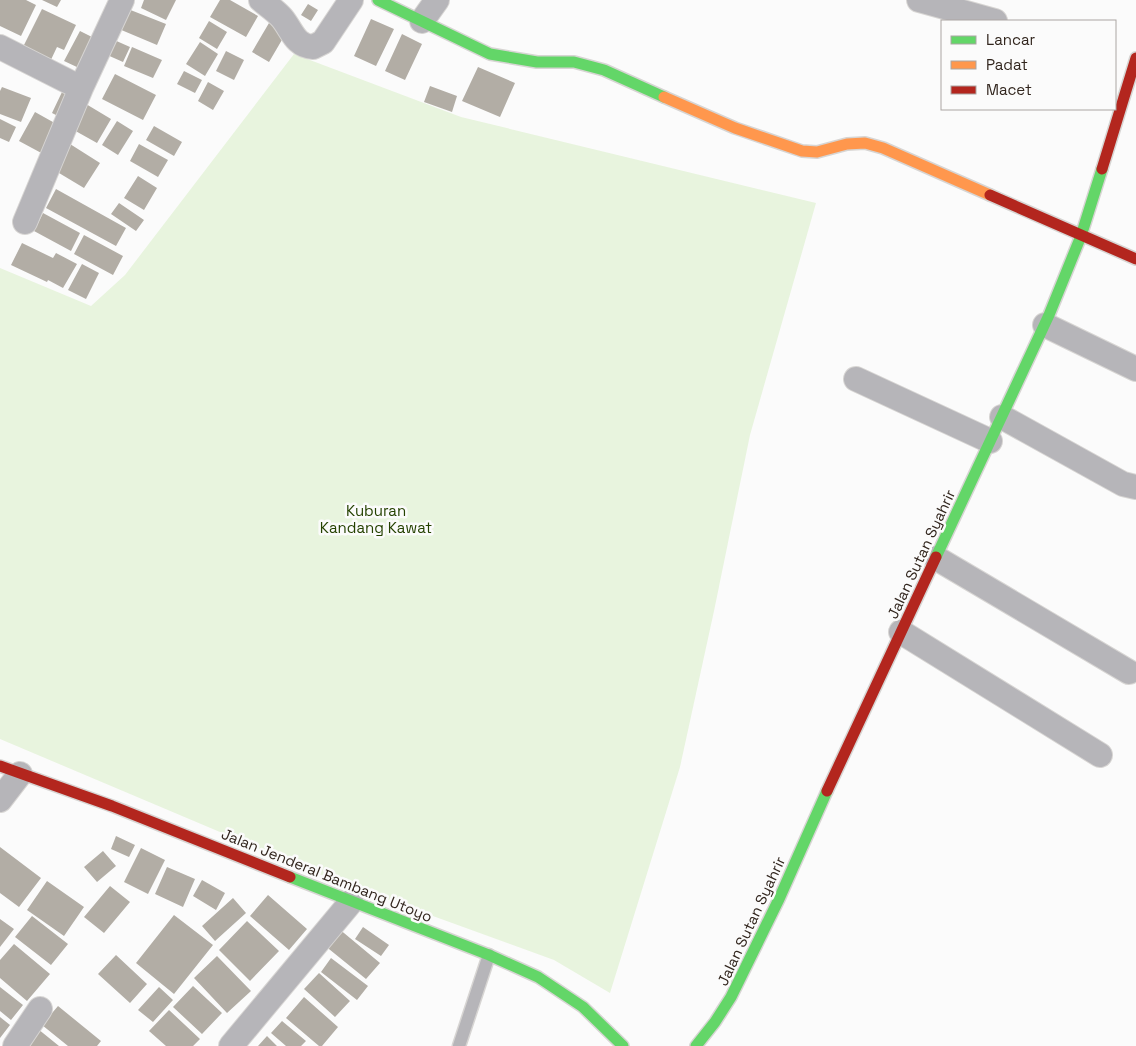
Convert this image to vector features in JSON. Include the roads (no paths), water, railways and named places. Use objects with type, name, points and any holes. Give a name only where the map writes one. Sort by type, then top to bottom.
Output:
[{"type":"street","points":[[24,222],[81,88],[122,0]]},
{"type":"street","points":[[261,0],[281,16],[298,41],[303,45],[313,48],[323,42],[351,0]]},
{"type":"street","points":[[378,0],[490,54],[537,62],[574,62],[604,70],[735,128],[802,151],[817,152],[847,144],[865,143],[883,148],[1136,259]]},
{"type":"street","points":[[422,21],[437,0]]},
{"type":"street","points":[[919,0],[991,20]]},
{"type":"street","points":[[0,47],[81,88]]},
{"type":"street","name":"Jalan Sutan Syahrir","points":[[1116,107],[1127,67]]},
{"type":"street","name":"Jalan Sutan Syahrir","points":[[696,1046],[715,1022],[731,997],[779,900],[836,771],[1045,325],[1081,236],[1115,110]]},
{"type":"street","points":[[1045,325],[1136,369]]},
{"type":"street","points":[[856,378],[990,441]]},
{"type":"street","points":[[1002,417],[1123,484],[1136,486]]},
{"type":"street","points":[[936,558],[1128,672]]},
{"type":"street","points":[[902,632],[1100,755]]},
{"type":"street","points":[[0,800],[10,770]]},
{"type":"street","name":"Jalan Jenderal Bambang Utoyo","points":[[10,770],[112,806],[489,955],[538,977],[583,1007],[623,1046]]},
{"type":"street","points":[[230,1046],[351,902]]},
{"type":"street","points":[[15,1046],[40,1009]]},
{"type":"lane","points":[[459,1046],[489,955]]},
{"type":"park label","name":"Kuburan Kandang Kawat","points":[[376,518]]}]
